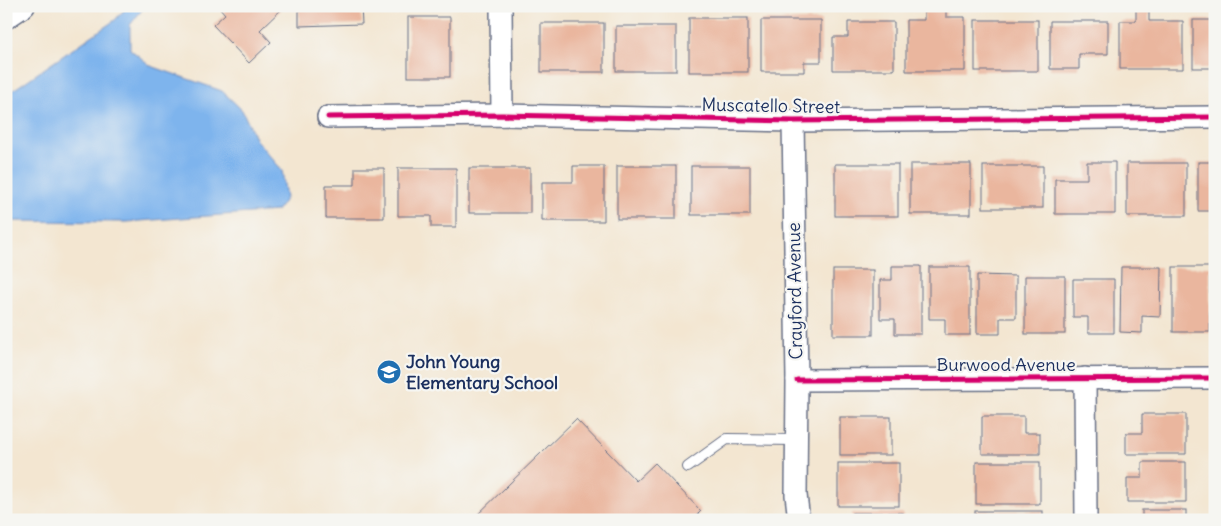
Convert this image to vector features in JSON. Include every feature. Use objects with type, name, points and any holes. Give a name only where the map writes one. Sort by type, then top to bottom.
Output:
[{"type":"street","points":[[6,18],[24,6]]},
{"type":"street","points":[[501,6],[502,115]]},
{"type":"street","name":"Muscatello Street","points":[[328,117],[502,115],[793,121],[1215,117]]},
{"type":"street","name":"Crayford Avenue","points":[[793,121],[797,380],[796,495],[799,520]]},
{"type":"street","points":[[1085,378],[1086,520]]},
{"type":"street","name":"Burwood Avenue","points":[[797,380],[1215,378]]},
{"type":"lane","points":[[688,467],[727,439],[796,440]]},
{"type":"water","points":[[128,6],[145,6],[130,25],[130,49],[151,66],[222,91],[242,110],[256,140],[282,170],[286,198],[277,211],[126,222],[6,221],[6,95],[115,20]]},
{"type":"building","points":[[220,6],[285,6],[260,30],[271,42],[249,63],[213,25],[225,14]]},
{"type":"building","points":[[299,6],[361,6],[362,24],[299,26]]},
{"type":"building","points":[[924,6],[946,6],[946,17],[965,17],[965,71],[906,71],[906,20],[924,20]]},
{"type":"building","points":[[1136,6],[1149,6],[1149,21],[1183,21],[1183,69],[1120,69],[1120,21],[1136,21]]},
{"type":"building","points":[[408,17],[450,17],[450,77],[408,77]]},
{"type":"building","points":[[689,18],[748,18],[748,72],[689,72]]},
{"type":"building","points":[[761,20],[821,20],[821,62],[804,62],[804,72],[761,72]]},
{"type":"building","points":[[975,20],[1038,20],[1038,71],[975,71]]},
{"type":"building","points":[[1193,20],[1215,20],[1215,68],[1193,68]]},
{"type":"building","points":[[1050,21],[1108,21],[1108,54],[1079,54],[1079,69],[1050,69]]},
{"type":"building","points":[[848,22],[894,22],[894,70],[833,70],[833,37],[848,37]]},
{"type":"building","points":[[541,23],[604,23],[604,72],[541,72]]},
{"type":"building","points":[[616,26],[676,26],[676,71],[616,71]]},
{"type":"building","points":[[1087,162],[1115,162],[1115,214],[1055,214],[1055,179],[1087,179]]},
{"type":"building","points":[[1198,162],[1215,162],[1215,211],[1198,211]]},
{"type":"building","points":[[1127,163],[1186,163],[1186,216],[1127,216]]},
{"type":"building","points":[[835,164],[898,164],[898,216],[835,216]]},
{"type":"building","points":[[910,164],[971,164],[971,214],[910,214]]},
{"type":"building","points":[[573,166],[604,166],[604,221],[542,221],[542,182],[573,182]]},
{"type":"building","points":[[617,166],[676,166],[676,219],[617,219]]},
{"type":"building","points":[[691,166],[750,166],[750,215],[691,215]]},
{"type":"building","points":[[983,166],[1043,166],[1043,208],[983,208]]},
{"type":"building","points":[[355,168],[384,168],[384,218],[326,218],[326,185],[355,185]]},
{"type":"building","points":[[398,168],[456,168],[456,227],[431,227],[431,216],[398,216]]},
{"type":"building","points":[[469,168],[530,168],[530,213],[469,213]]},
{"type":"building","points":[[892,266],[921,266],[921,334],[895,334],[895,319],[880,319],[880,280],[892,280]]},
{"type":"building","points":[[929,267],[970,267],[970,335],[945,335],[945,319],[929,319]]},
{"type":"building","points":[[1121,267],[1161,267],[1160,317],[1142,316],[1142,333],[1120,332]]},
{"type":"building","points":[[1173,267],[1210,267],[1210,332],[1173,332]]},
{"type":"building","points":[[833,270],[873,270],[873,335],[833,335]]},
{"type":"building","points":[[977,275],[1016,276],[1016,318],[1000,318],[1000,334],[977,334]]},
{"type":"building","points":[[1025,276],[1065,276],[1065,334],[1025,334]]},
{"type":"building","points":[[1073,279],[1114,279],[1114,333],[1088,333],[1088,317],[1073,317]]},
{"type":"building","points":[[1142,414],[1186,414],[1186,454],[1126,454],[1126,433],[1142,433]]},
{"type":"building","points":[[982,416],[1024,416],[1024,433],[1040,433],[1040,454],[982,454]]},
{"type":"building","points":[[840,417],[891,417],[891,455],[840,455]]},
{"type":"building","points":[[576,419],[636,481],[655,463],[701,511],[692,520],[472,520]]},
{"type":"building","points":[[976,462],[1040,462],[1040,504],[976,504]]},
{"type":"building","points":[[1142,462],[1186,462],[1186,502],[1127,502],[1127,478],[1142,478]]},
{"type":"building","points":[[838,463],[899,463],[899,506],[838,506]]},
{"type":"building","points":[[1142,510],[1186,510],[1186,520],[1142,520]]},
{"type":"building","points":[[975,511],[1043,511],[1043,520],[975,520]]},
{"type":"building","points":[[852,513],[903,513],[903,520],[852,520]]},
{"type":"cycle path","points":[[328,117],[502,115],[793,121],[1215,117]]},
{"type":"cycle path","points":[[797,380],[1215,378]]},
{"type":"place","name":"John Young Elementary School","points":[[389,372]]}]
